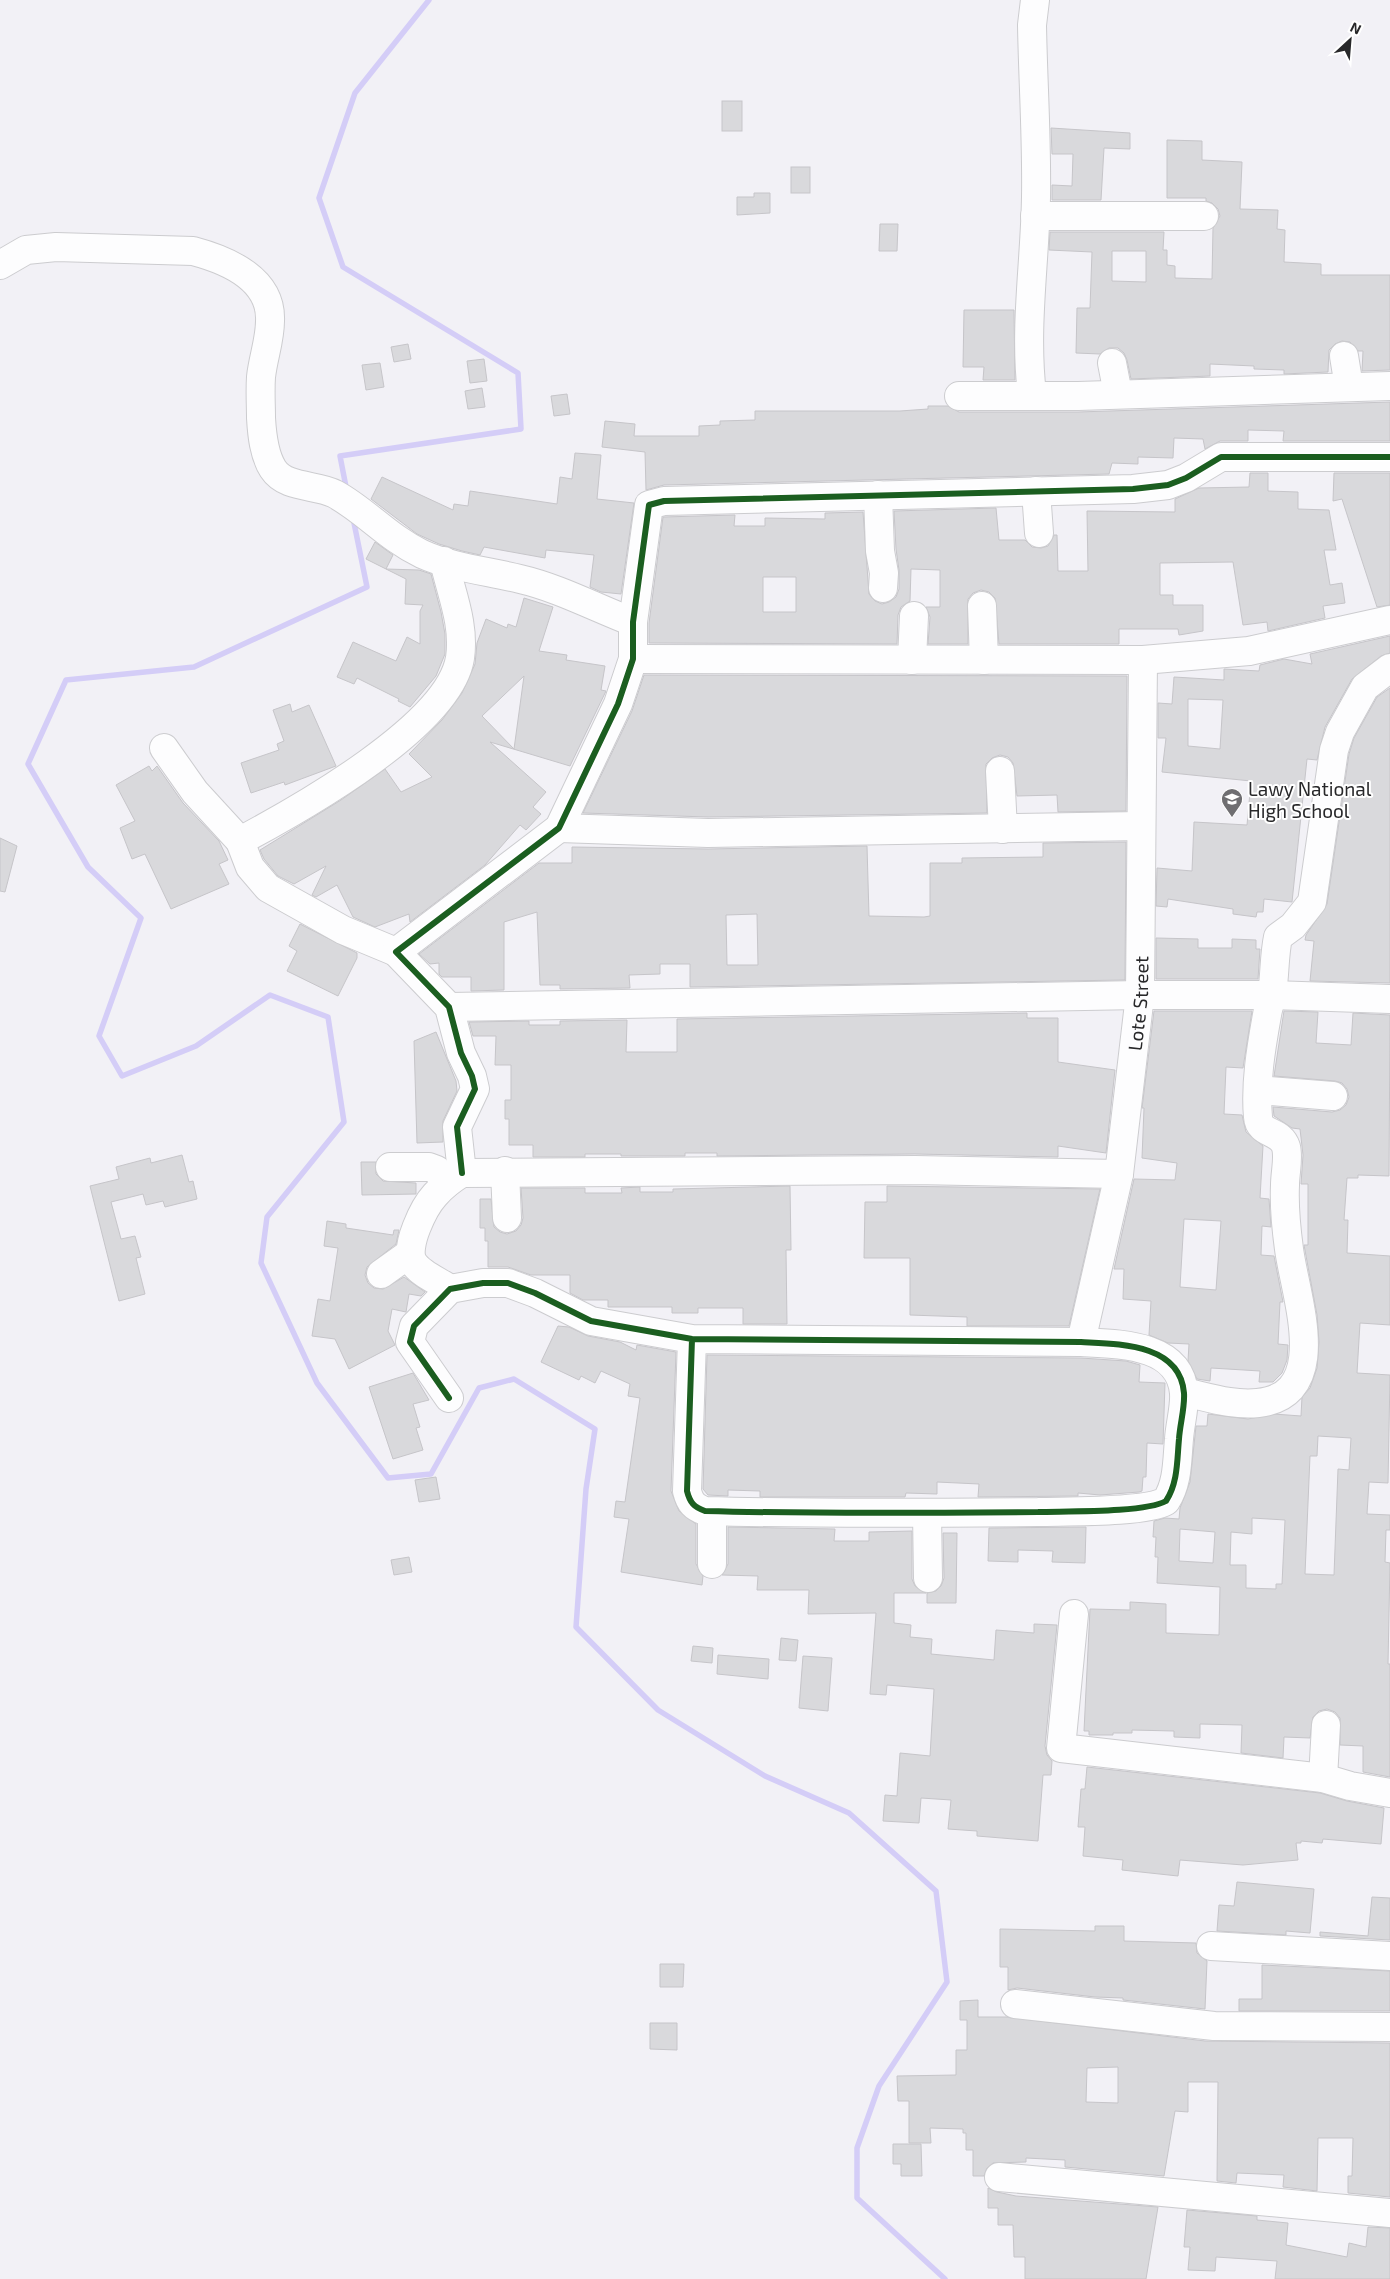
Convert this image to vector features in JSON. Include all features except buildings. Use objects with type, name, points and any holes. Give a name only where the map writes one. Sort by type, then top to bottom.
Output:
[{"type":"street","points":[[1032,394],[1029,368],[1030,277],[1034,216],[1032,25],[1035,0]]},
{"type":"street","points":[[1034,216],[1204,216]]},
{"type":"street","points":[[0,265],[18,253],[36,248],[148,248],[193,251],[212,256],[250,277],[266,299],[270,319],[261,374],[262,430],[272,467],[285,480],[334,494],[398,542],[423,554],[444,561],[535,583],[633,622]]},
{"type":"street","points":[[1344,356],[1349,387]]},
{"type":"street","points":[[1112,363],[1118,394]]},
{"type":"street","points":[[959,396],[1118,394],[1390,386]]},
{"type":"street","points":[[396,952],[559,828],[618,704],[633,659],[633,622],[648,507],[651,504],[664,501],[1133,489],[1168,485],[1186,478],[1221,457],[1390,457]]},
{"type":"street","points":[[1036,491],[1038,533]]},
{"type":"street","points":[[878,495],[880,551],[884,573],[883,588]]},
{"type":"street","points":[[240,841],[281,820],[359,771],[403,735],[444,692],[457,667],[461,642],[458,610],[444,561]]},
{"type":"street","points":[[982,606],[984,660]]},
{"type":"street","points":[[912,660],[914,616]]},
{"type":"street","points":[[633,659],[1143,660],[1249,651],[1390,620]]},
{"type":"street","name":"Lote Street","points":[[1081,1342],[1119,1174],[1140,995],[1143,660]]},
{"type":"street","points":[[1184,1392],[1234,1402],[1258,1403],[1278,1399],[1291,1391],[1300,1374],[1305,1342],[1292,1273],[1284,1215],[1287,1149],[1283,1138],[1267,1131],[1260,1125],[1258,1090],[1267,1015],[1272,995],[1278,937],[1292,926],[1312,902],[1334,750],[1340,732],[1365,687],[1390,668]]},
{"type":"street","points":[[164,748],[195,792],[240,841],[250,867],[268,888],[343,930],[396,952],[449,1007],[461,1053],[472,1076],[475,1090],[457,1127],[454,1178]]},
{"type":"street","points":[[1000,771],[1003,829]]},
{"type":"street","points":[[559,828],[708,833],[1142,826]]},
{"type":"street","points":[[449,1007],[1140,995],[1272,995],[1390,999]]},
{"type":"street","points":[[1258,1090],[1333,1096]]},
{"type":"street","points":[[390,1167],[429,1168],[454,1178]]},
{"type":"street","points":[[450,1289],[422,1272],[414,1264],[410,1254],[416,1228],[433,1196],[454,1178],[505,1171],[915,1170],[1119,1174]]},
{"type":"street","points":[[505,1171],[507,1218]]},
{"type":"street","points":[[380,1274],[410,1254]]},
{"type":"street","points":[[449,1398],[410,1342],[414,1326],[450,1289],[483,1283],[508,1283],[535,1293],[591,1321],[692,1339],[1081,1342],[1135,1345],[1156,1354],[1172,1366],[1184,1392],[1174,1486],[1166,1501],[1159,1505],[1070,1511],[927,1513],[712,1512],[695,1507],[689,1499],[687,1491],[692,1339]]},
{"type":"street","points":[[712,1512],[712,1564]]},
{"type":"street","points":[[927,1513],[928,1578]]},
{"type":"street","points":[[1074,1614],[1061,1748],[1322,1778],[1350,1786],[1390,1793]]},
{"type":"street","points":[[1322,1778],[1326,1725]]},
{"type":"street","points":[[1211,1946],[1390,1956]]},
{"type":"street","points":[[1015,2004],[1214,2026],[1390,2027]]},
{"type":"street","points":[[999,2177],[1390,2213]]},
{"type":"waterway","points":[[347,492],[340,456],[521,429],[518,373],[343,267],[319,198],[355,93],[429,0]]},
{"type":"waterway","points":[[353,518],[367,587],[194,667],[66,680],[28,764],[88,867],[141,918],[99,1036],[122,1076],[196,1046],[270,995],[328,1017],[344,1122],[267,1217],[261,1263],[317,1383],[388,1478],[431,1474],[479,1388],[514,1379],[595,1429],[586,1489],[576,1627],[658,1710],[765,1776],[849,1813],[936,1891],[947,1982],[879,2086],[857,2148],[857,2198],[945,2279]]},
{"type":"cycle path","points":[[462,1173],[457,1127],[475,1089],[472,1076],[461,1053],[449,1007],[396,952],[559,828],[618,704],[633,659],[633,622],[649,505],[664,501],[1133,489],[1168,485],[1186,478],[1221,457],[1390,457]]},
{"type":"cycle path","points":[[449,1398],[410,1342],[414,1326],[450,1289],[483,1283],[508,1283],[535,1293],[591,1321],[692,1339],[1081,1342],[1112,1344],[1128,1346],[1159,1355],[1171,1364],[1180,1377],[1184,1393],[1184,1404],[1173,1487],[1166,1501],[1156,1505],[1104,1511],[872,1513],[705,1511],[693,1504],[687,1491],[692,1339]]},
{"type":"place","name":"Lawy National High School","points":[[1232,818]]}]
